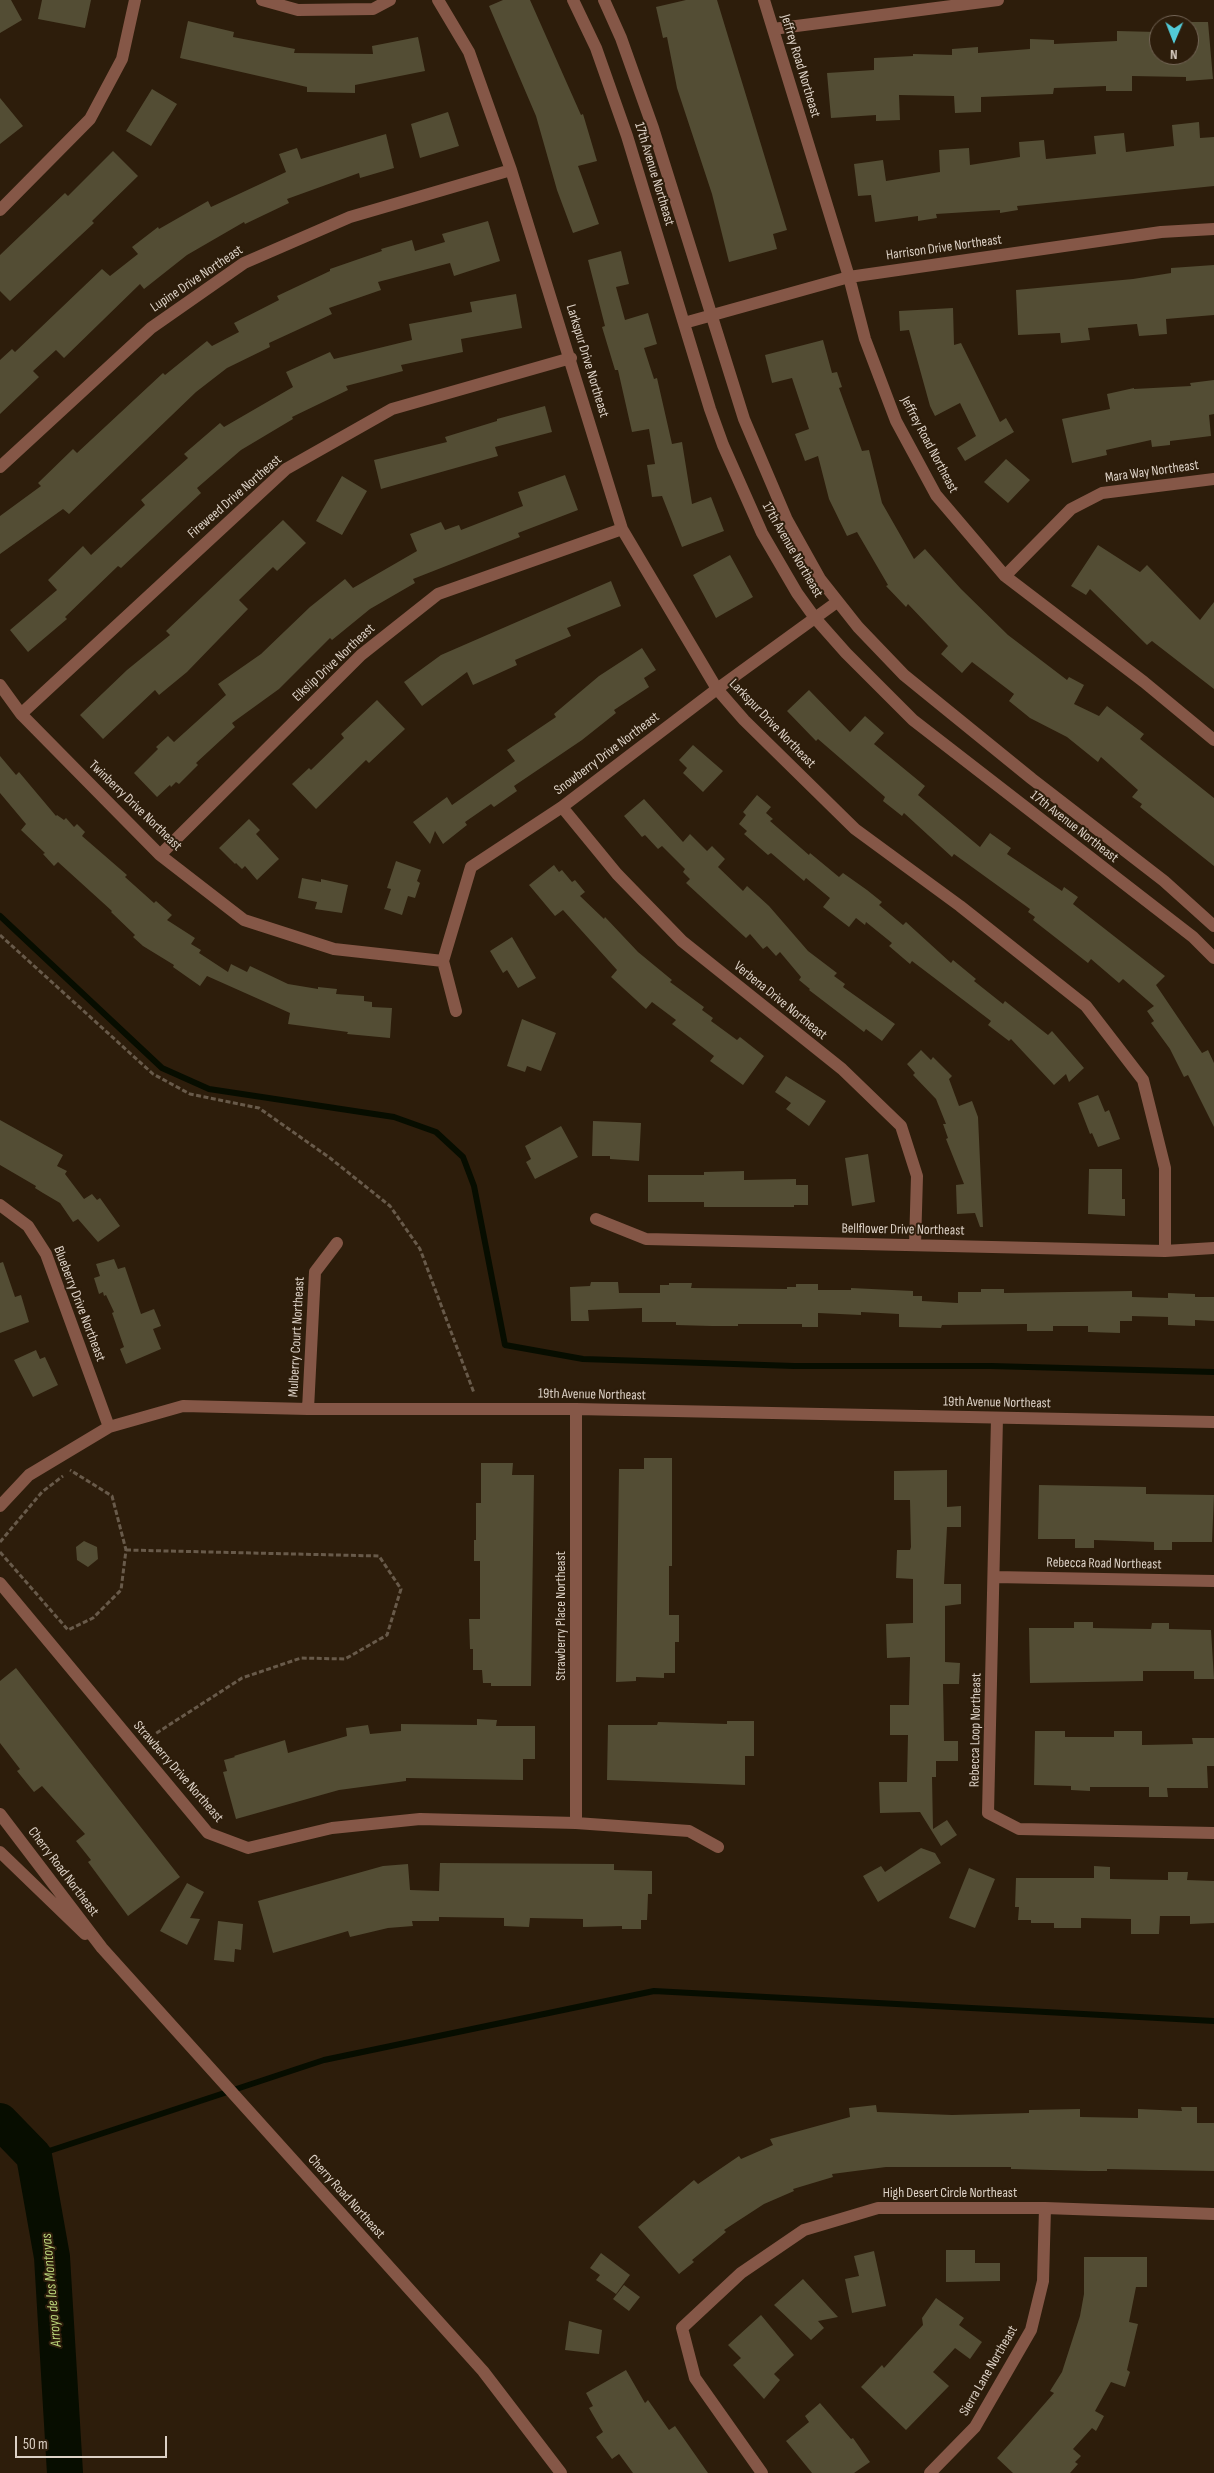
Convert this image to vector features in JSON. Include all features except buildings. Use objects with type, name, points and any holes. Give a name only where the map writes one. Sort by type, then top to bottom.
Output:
[{"type":"street","points":[[0,210],[90,119],[122,59],[135,0]]},
{"type":"street","points":[[262,0],[298,10],[373,9],[390,0]]},
{"type":"street","name":"Larkspur Drive Northeast","points":[[438,0],[469,52],[511,170],[571,358],[622,529],[716,689],[744,720],[855,829],[960,906],[1086,1006],[1143,1080],[1165,1168],[1165,1251]]},
{"type":"street","name":"17th Avenue Northeast","points":[[573,0],[596,48],[619,113],[710,409],[744,494],[762,533],[797,593],[815,618],[867,675],[913,720],[1193,937],[1214,958]]},
{"type":"street","name":"17th Avenue Northeast","points":[[604,0],[621,38],[653,128],[744,419],[771,485],[820,579],[837,602],[883,655],[904,675],[1032,779],[1164,881],[1214,926]]},
{"type":"street","name":"Jeffrey Road Northeast","points":[[764,0],[849,277],[865,339],[896,421],[936,495],[1005,576],[1144,682],[1214,740]]},
{"type":"street","points":[[773,29],[998,0]]},
{"type":"street","name":"Lupine Drive Northeast","points":[[0,467],[151,328],[244,263],[350,217],[511,170]]},
{"type":"street","name":"Harrison Drive Northeast","points":[[684,323],[849,277],[1161,232],[1214,229]]},
{"type":"street","name":"Fireweed Drive Northeast","points":[[21,714],[286,469],[392,409],[571,358]]},
{"type":"street","name":"Mara Way Northeast","points":[[1005,576],[1071,509],[1102,493],[1214,479]]},
{"type":"street","name":"Elkslip Drive Northeast","points":[[160,855],[361,654],[438,594],[622,529]]},
{"type":"street","name":"Snowberry Drive Northeast","points":[[442,961],[471,867],[562,807],[716,689],[837,602]]},
{"type":"street","name":"Twinberry Drive Northeast","points":[[0,685],[21,714],[160,855],[244,920],[334,949],[442,961]]},
{"type":"street","name":"Verbena Drive Northeast","points":[[562,807],[617,874],[682,941],[842,1069],[902,1126],[917,1176],[915,1245]]},
{"type":"street","points":[[442,961],[456,1011]]},
{"type":"street","name":"Blueberry Drive Northeast","points":[[0,1205],[28,1226],[46,1254],[109,1427]]},
{"type":"street","name":"Bellflower Drive Northeast","points":[[596,1218],[646,1239],[1165,1251],[1214,1248]]},
{"type":"street","name":"Mulberry Court Northeast","points":[[308,1409],[315,1272],[337,1243]]},
{"type":"street","name":"19th Avenue Northeast","points":[[0,1506],[28,1475],[109,1427],[183,1406],[308,1409],[576,1409],[1214,1422]]},
{"type":"street","name":"Strawberry Place Northeast","points":[[576,1409],[576,1823]]},
{"type":"street","name":"Rebecca Loop Northeast","points":[[997,1418],[988,1813],[1019,1829],[1214,1833]]},
{"type":"street","name":"Rebecca Road Northeast","points":[[994,1577],[1214,1581]]},
{"type":"street","name":"Strawberry Drive Northeast","points":[[0,1583],[208,1833],[248,1848],[332,1828],[420,1819],[576,1823],[689,1831],[718,1847]]},
{"type":"street","name":"Cherry Road Northeast","points":[[0,1814],[102,1948],[483,2371],[561,2473]]},
{"type":"street","name":"Cherry Road Northeast","points":[[0,1852],[61,1914],[102,1948]]},
{"type":"street","name":"High Desert Circle Northeast","points":[[762,2473],[694,2378],[682,2328],[742,2273],[804,2230],[878,2208],[1045,2208],[1214,2214]]},
{"type":"street","name":"Sierra Lane Northeast","points":[[930,2473],[974,2427],[1031,2330],[1044,2281],[1045,2208]]},
{"type":"path","points":[[0,935],[153,1074],[190,1094],[259,1108],[330,1158],[390,1206],[420,1248],[481,1410]]},
{"type":"path","points":[[0,1542],[42,1492],[72,1470],[112,1496],[126,1550],[121,1590],[93,1618],[68,1630],[0,1552]]},
{"type":"path","points":[[126,1550],[379,1556],[401,1589],[387,1635],[345,1659],[302,1658],[242,1678],[155,1734]]},
{"type":"waterway","points":[[0,916],[162,1068],[209,1089],[394,1117],[436,1132],[463,1157],[474,1186],[505,1345],[583,1359],[794,1366],[991,1366],[1214,1372]]},
{"type":"waterway","points":[[34,2156],[324,2060],[654,1991],[1214,2021]]},
{"type":"waterway","name":"Arroyo de los Montoyas","points":[[0,2121],[34,2156],[52,2257],[65,2473]]}]
